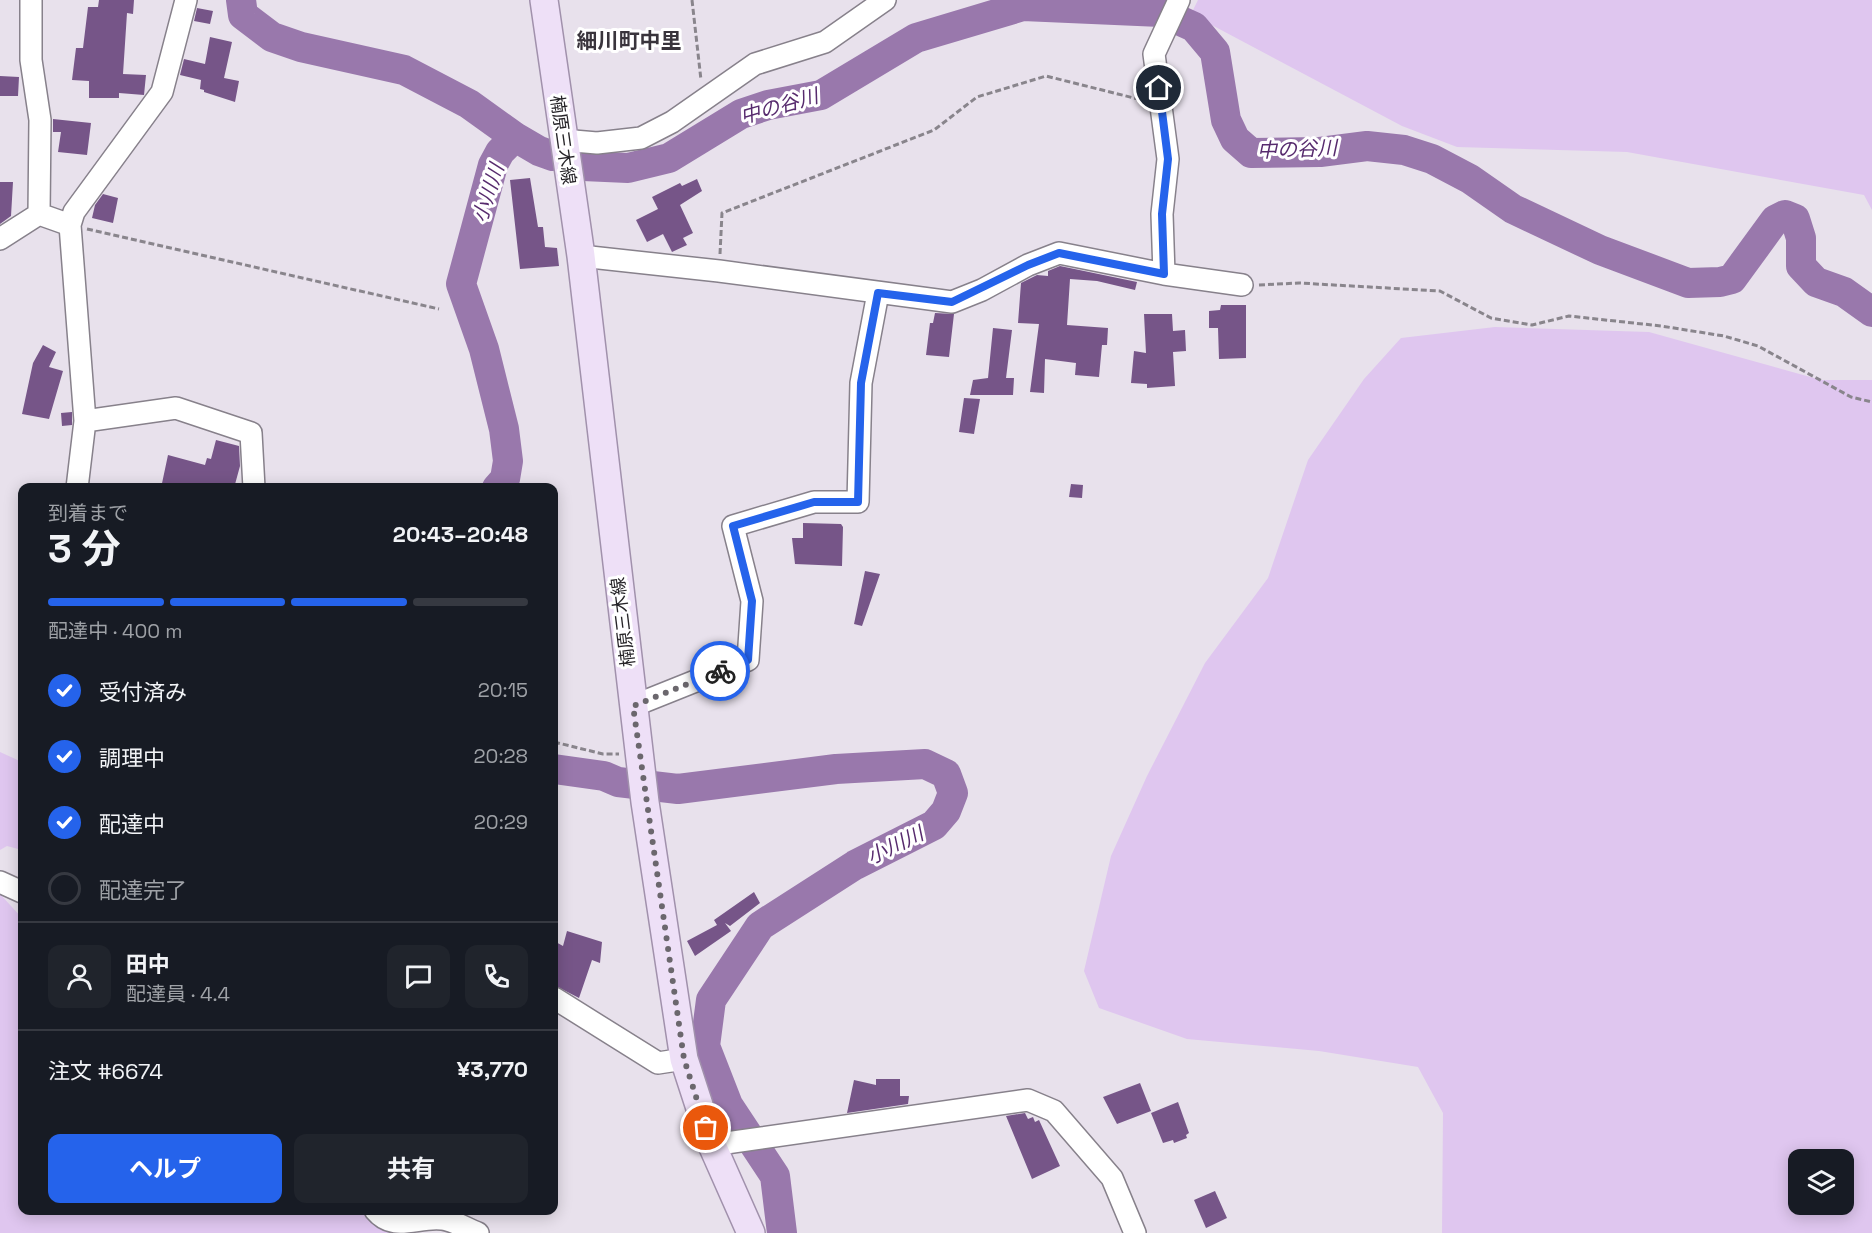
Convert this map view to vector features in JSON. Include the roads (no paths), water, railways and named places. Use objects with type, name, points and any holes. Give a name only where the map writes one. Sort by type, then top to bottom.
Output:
[{"type":"main road","name":"楠原三木線","points":[[544,0],[580,256],[645,802],[684,1059],[723,1143],[751,1233]]},
{"type":"street","points":[[31,0],[31,60],[40,120],[39,214]]},
{"type":"street","points":[[78,483],[85,421],[70,225],[74,212],[162,92],[186,0]]},
{"type":"street","points":[[562,140],[597,143],[641,138],[703,102],[755,64],[825,42],[885,0]]},
{"type":"street","points":[[1164,274],[1162,214],[1168,159],[1154,54],[1179,0]]},
{"type":"street","points":[[39,214],[70,225]]},
{"type":"street","points":[[0,239],[39,214]]},
{"type":"street","points":[[580,256],[719,271],[952,302],[1028,265],[1059,253],[1164,274],[1242,285]]},
{"type":"street","points":[[633,706],[748,660],[752,601],[733,526],[814,502],[858,502],[861,383],[878,293]]},
{"type":"street","points":[[85,421],[176,408],[251,432],[254,483]]},
{"type":"street","points":[[0,882],[18,890]]},
{"type":"street","points":[[558,1000],[658,1063],[684,1059]]},
{"type":"street","points":[[723,1143],[1028,1100],[1054,1111],[1112,1178],[1135,1233]]},
{"type":"street","points":[[378,1215],[382,1220],[398,1224],[443,1219],[478,1233]]},
{"type":"waterway","name":"小川川","points":[[241,0],[243,15],[272,37],[301,47],[404,70],[469,104],[515,137],[500,152],[493,165],[461,284],[484,349],[504,429],[508,461],[505,479],[501,483]]},
{"type":"waterway","name":"中の谷川","points":[[1059,6],[1063,0]]},
{"type":"waterway","name":"中の谷川","points":[[583,166],[628,168],[669,158],[741,114],[768,105],[821,95],[916,38],[1023,6],[1161,12],[1194,27],[1215,52],[1226,120],[1235,139],[1251,153],[1320,152],[1367,146],[1404,150],[1432,159],[1470,179],[1513,209],[1600,250],[1688,283],[1720,282],[1732,279],[1775,220],[1785,215],[1795,219],[1801,238],[1801,266],[1816,282],[1844,292],[1872,312]]},
{"type":"waterway","name":"中の谷川","points":[[515,137],[553,156]]},
{"type":"waterway","name":"小川川","points":[[558,770],[604,776],[618,782],[678,789],[836,769],[925,764],[946,774],[953,793],[946,811],[934,825],[855,865],[760,926],[711,1000],[705,1046],[728,1105],[775,1176],[782,1233]]},
{"type":"district","name":"細川町中里","points":[[629,41]]}]
